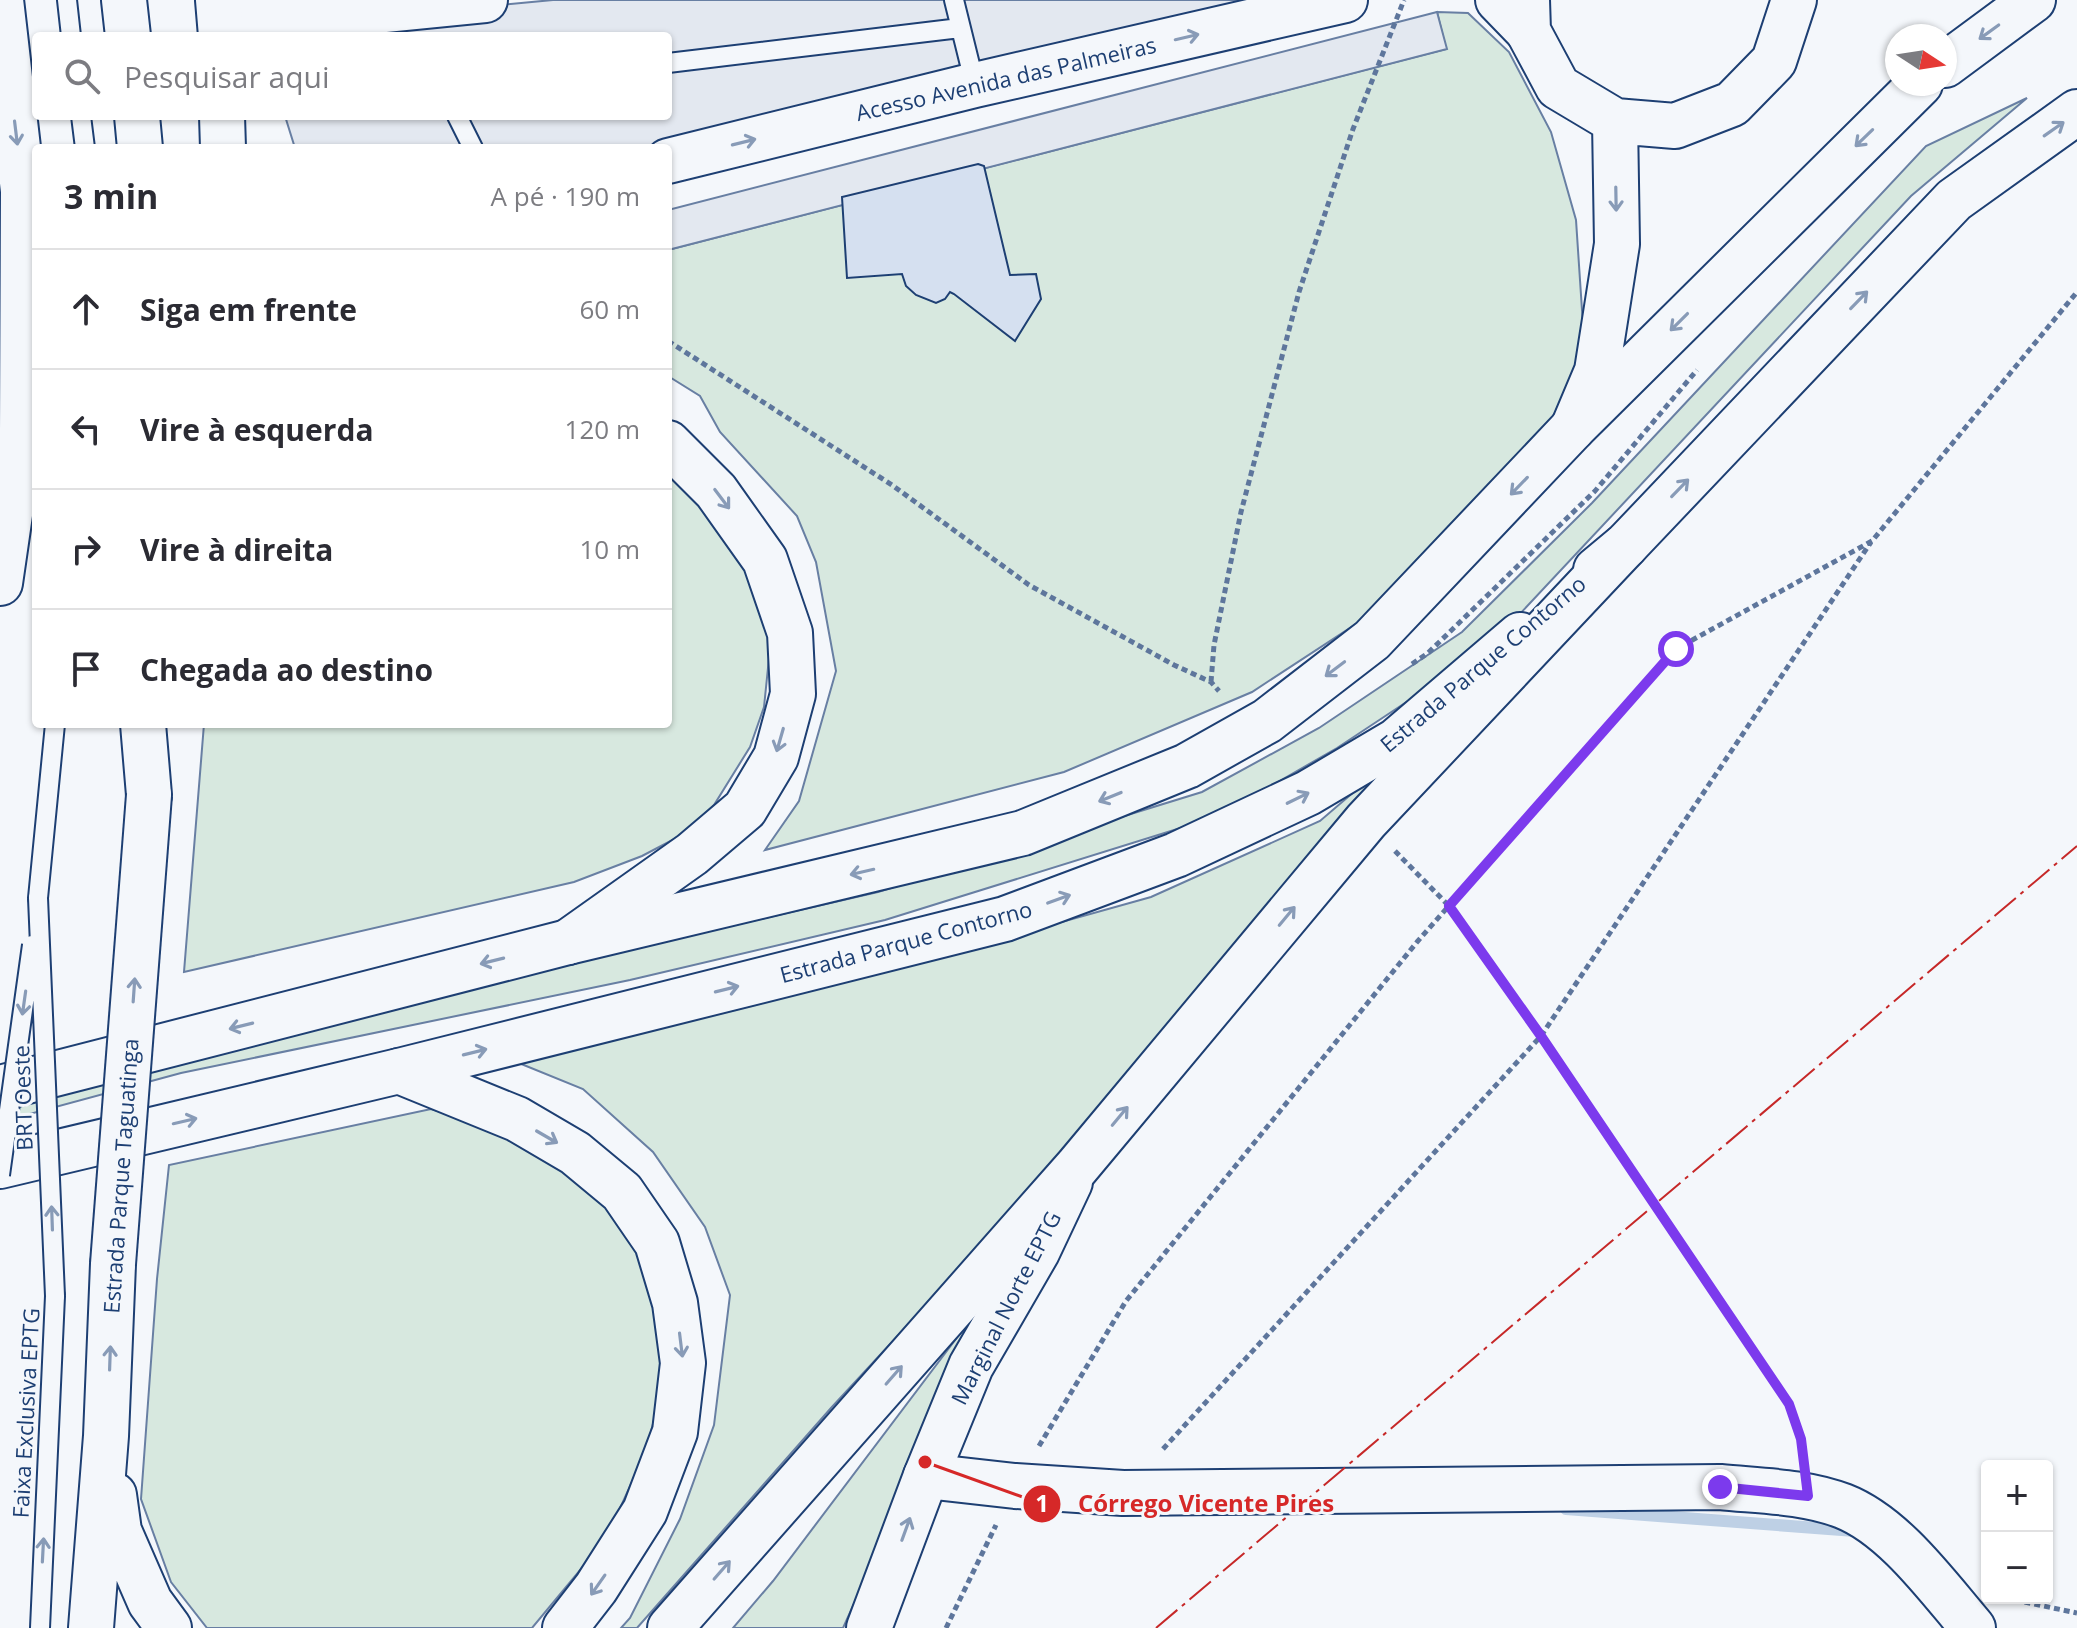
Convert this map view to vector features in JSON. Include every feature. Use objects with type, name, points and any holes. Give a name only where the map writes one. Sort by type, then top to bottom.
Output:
[{"type":"main road","points":[[0,583],[22,432],[23,372],[23,191],[1,0]]},
{"type":"main road","points":[[124,0],[128,32]]},
{"type":"main road","points":[[220,19],[305,27],[485,0]]},
{"type":"main road","points":[[1498,0],[1528,15],[1558,87],[1615,121],[1675,126],[1732,104],[1774,61],[1794,0]]},
{"type":"main road","points":[[1957,56],[2033,0]]},
{"type":"main road","name":"Acesso Avenida das Palmeiras","points":[[672,160],[975,85],[1332,2]]},
{"type":"main road","points":[[0,1088],[568,942],[1023,833],[1187,766],[1267,721],[1372,640],[1572,429],[1908,96]]},
{"type":"main road","name":"Estrada Parque Contorno","points":[[0,1166],[399,1071],[1005,919],[1176,855],[1308,793],[1396,741],[1626,545],[1954,200],[2077,112]]},
{"type":"main road","points":[[137,120],[140,144]]},
{"type":"main road","points":[[222,120],[223,144]]},
{"type":"main road","points":[[1572,429],[1597,371],[1617,244],[1615,121]]},
{"type":"main road","points":[[568,942],[692,854],[745,809],[776,757],[793,694],[790,633],[765,560],[716,491],[672,447]]},
{"type":"main road","points":[[670,1628],[1077,1167],[1366,821],[1626,545]]},
{"type":"main road","name":"Estrada Parque Taguatinga","points":[[91,1628],[106,1436],[113,1264],[149,795],[143,728]]},
{"type":"main road","points":[[149,795],[162,728]]},
{"type":"main road","points":[[399,1071],[517,1119],[575,1153],[622,1192],[657,1243],[675,1303],[683,1363],[675,1432],[645,1511],[596,1588],[565,1628]]},
{"type":"main road","name":"Marginal Norte EPTG","points":[[869,1628],[971,1366],[1037,1252],[1077,1167]]},
{"type":"main road","points":[[106,1436],[119,1531],[150,1602],[169,1628]]},
{"type":"main road","points":[[926,1476],[1123,1493],[1720,1487],[1808,1496],[1843,1506],[1877,1524],[1973,1628]]},
{"type":"lane","points":[[67,0],[71,32]]},
{"type":"lane","points":[[954,0],[975,85]]},
{"type":"lane","points":[[672,63],[960,28]]},
{"type":"lane","points":[[82,120],[84,144]]},
{"type":"lane","points":[[459,120],[471,144]]},
{"type":"lane","name":"BRT Oeste","points":[[0,1175],[38,898],[55,728]]},
{"type":"lane","name":"BRT Oeste","points":[[38,898],[55,1296]]},
{"type":"lane","name":"Faixa Exclusiva EPTG","points":[[40,1628],[55,1296]]},
{"type":"path","points":[[1211,682],[1214,645],[1241,512],[1299,292],[1353,129],[1404,0]]},
{"type":"path","points":[[1123,1493],[1541,1036],[1872,541],[2077,292]]},
{"type":"path","points":[[672,344],[892,485],[1029,585],[1174,665],[1211,682],[1219,691]]},
{"type":"path","points":[[946,1628],[1015,1486],[1126,1301],[1449,906],[1676,649],[1872,541]]},
{"type":"path","points":[[1366,821],[1449,906],[1541,1036],[1789,1404],[1801,1439],[1808,1496]]},
{"type":"path","points":[[2033,1604],[2077,1613]]},
{"type":"shaded area","points":[[553,0],[1244,0],[672,153],[672,144],[294,144],[286,120],[672,120],[672,32],[261,32],[259,27]]},
{"type":"shaded area","points":[[1437,12],[1468,13],[1509,52],[1551,132],[1576,220],[1584,340],[1553,430],[1385,605],[1252,692],[1064,772],[765,850],[799,801],[836,671],[816,562],[797,516],[720,432],[700,396],[672,378],[672,249],[1446,49]]},
{"type":"shaded area","points":[[1437,12],[1447,49],[672,249],[672,209]]},
{"type":"shaded area","points":[[2027,98],[1911,196],[1488,648],[1337,748],[1219,816],[885,920],[630,980],[181,1073],[0,1122],[0,1101],[179,1053],[878,892],[1202,792],[1319,728],[1462,632],[1592,503],[1926,146]]},
{"type":"shaded area","points":[[672,467],[745,553],[768,620],[769,658],[764,707],[750,747],[714,805],[684,834],[642,856],[574,882],[184,972],[204,728],[672,728]]},
{"type":"shaded area","points":[[1502,665],[1052,1169],[831,1408],[637,1628],[621,1628],[630,1618],[680,1519],[714,1425],[730,1295],[705,1227],[653,1152],[583,1089],[509,1059],[929,959],[1151,897],[1320,821]]},
{"type":"shaded area","points":[[431,1109],[503,1130],[571,1169],[624,1220],[658,1299],[665,1373],[647,1449],[606,1539],[532,1628],[207,1628],[171,1582],[141,1499],[157,1279],[169,1165]]},
{"type":"shaded area","points":[[1002,1278],[843,1628],[733,1628],[773,1581]]},
{"type":"building","points":[[978,164],[984,166],[1010,275],[1036,274],[1041,299],[1015,341],[950,292],[945,299],[936,303],[916,295],[906,286],[902,274],[847,278],[842,197]]},
{"type":"waterway","points":[[1566,1509],[1855,1531]]},
{"type":"power","points":[[1156,1628],[2077,846]]},
{"type":"place","name":"Córrego Vicente Pires","points":[[925,1462]]},
{"type":"route","points":[[1676,649],[1449,906],[1541,1036],[1789,1404],[1801,1439],[1808,1496],[1720,1487]]}]
